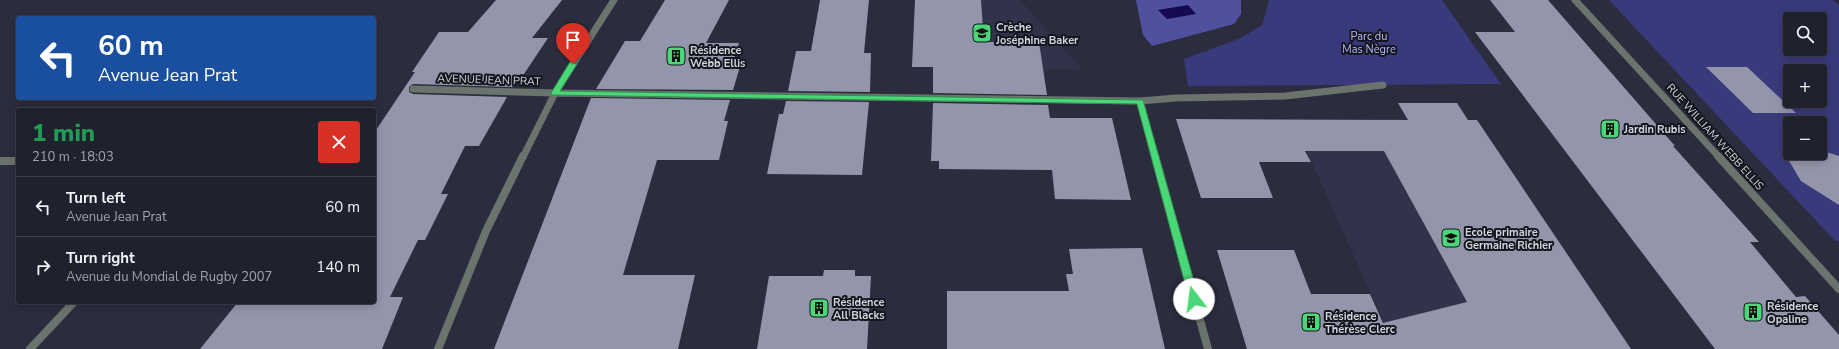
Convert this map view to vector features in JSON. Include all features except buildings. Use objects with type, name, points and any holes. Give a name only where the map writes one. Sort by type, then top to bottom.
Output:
[{"type":"street","points":[[438,349],[486,231],[555,93],[614,0]]},
{"type":"street","name":"RUE WILLIAM WEBB ELLIS","points":[[1575,0],[1839,289]]},
{"type":"street","name":"AVENUE JEAN PRAT","points":[[413,89],[555,93],[1140,102],[1176,98],[1285,96],[1382,85]]},
{"type":"street","points":[[1140,102],[1208,349]]},
{"type":"street","points":[[0,161],[16,161]]},
{"type":"street","points":[[30,349],[72,304]]},
{"type":"shaded area","name":"Crèche Joséphine Baker","points":[[915,0],[1020,0],[1083,70],[912,67]]},
{"type":"shaded area","points":[[1136,0],[1241,0],[1241,14],[1234,24],[1152,46],[1143,35]]},
{"type":"shaded area","points":[[1188,5],[1196,14],[1167,19],[1158,10]]},
{"type":"shaded area","name":"Ecole primaire Germaine Richier","points":[[1292,119],[1375,126],[1390,126],[1386,119],[1477,120],[1631,349],[1396,349]]},
{"type":"green space","name":"Parc du Mas Nègre","points":[[1269,0],[1442,0],[1501,84],[1188,86],[1184,59],[1241,38],[1262,25]]},
{"type":"green space","points":[[1609,0],[1833,0],[1839,5],[1839,241],[1835,241]]},
{"type":"place","name":"Crèche Joséphine Baker","points":[[982,33]]},
{"type":"place","name":"Résidence Webb Ellis","points":[[676,56]]},
{"type":"place","name":"Jardin Rubis","points":[[1610,129]]},
{"type":"place","name":"Ecole primaire Germaine Richier","points":[[1451,238]]},
{"type":"place","name":"Résidence All Blacks","points":[[819,308]]},
{"type":"place","name":"Résidence Opaline","points":[[1753,312]]},
{"type":"place","name":"Résidence Thérèse Clerc","points":[[1311,322]]},
{"type":"route","points":[[573,64],[555,93],[1140,102],[1194,299]]}]
